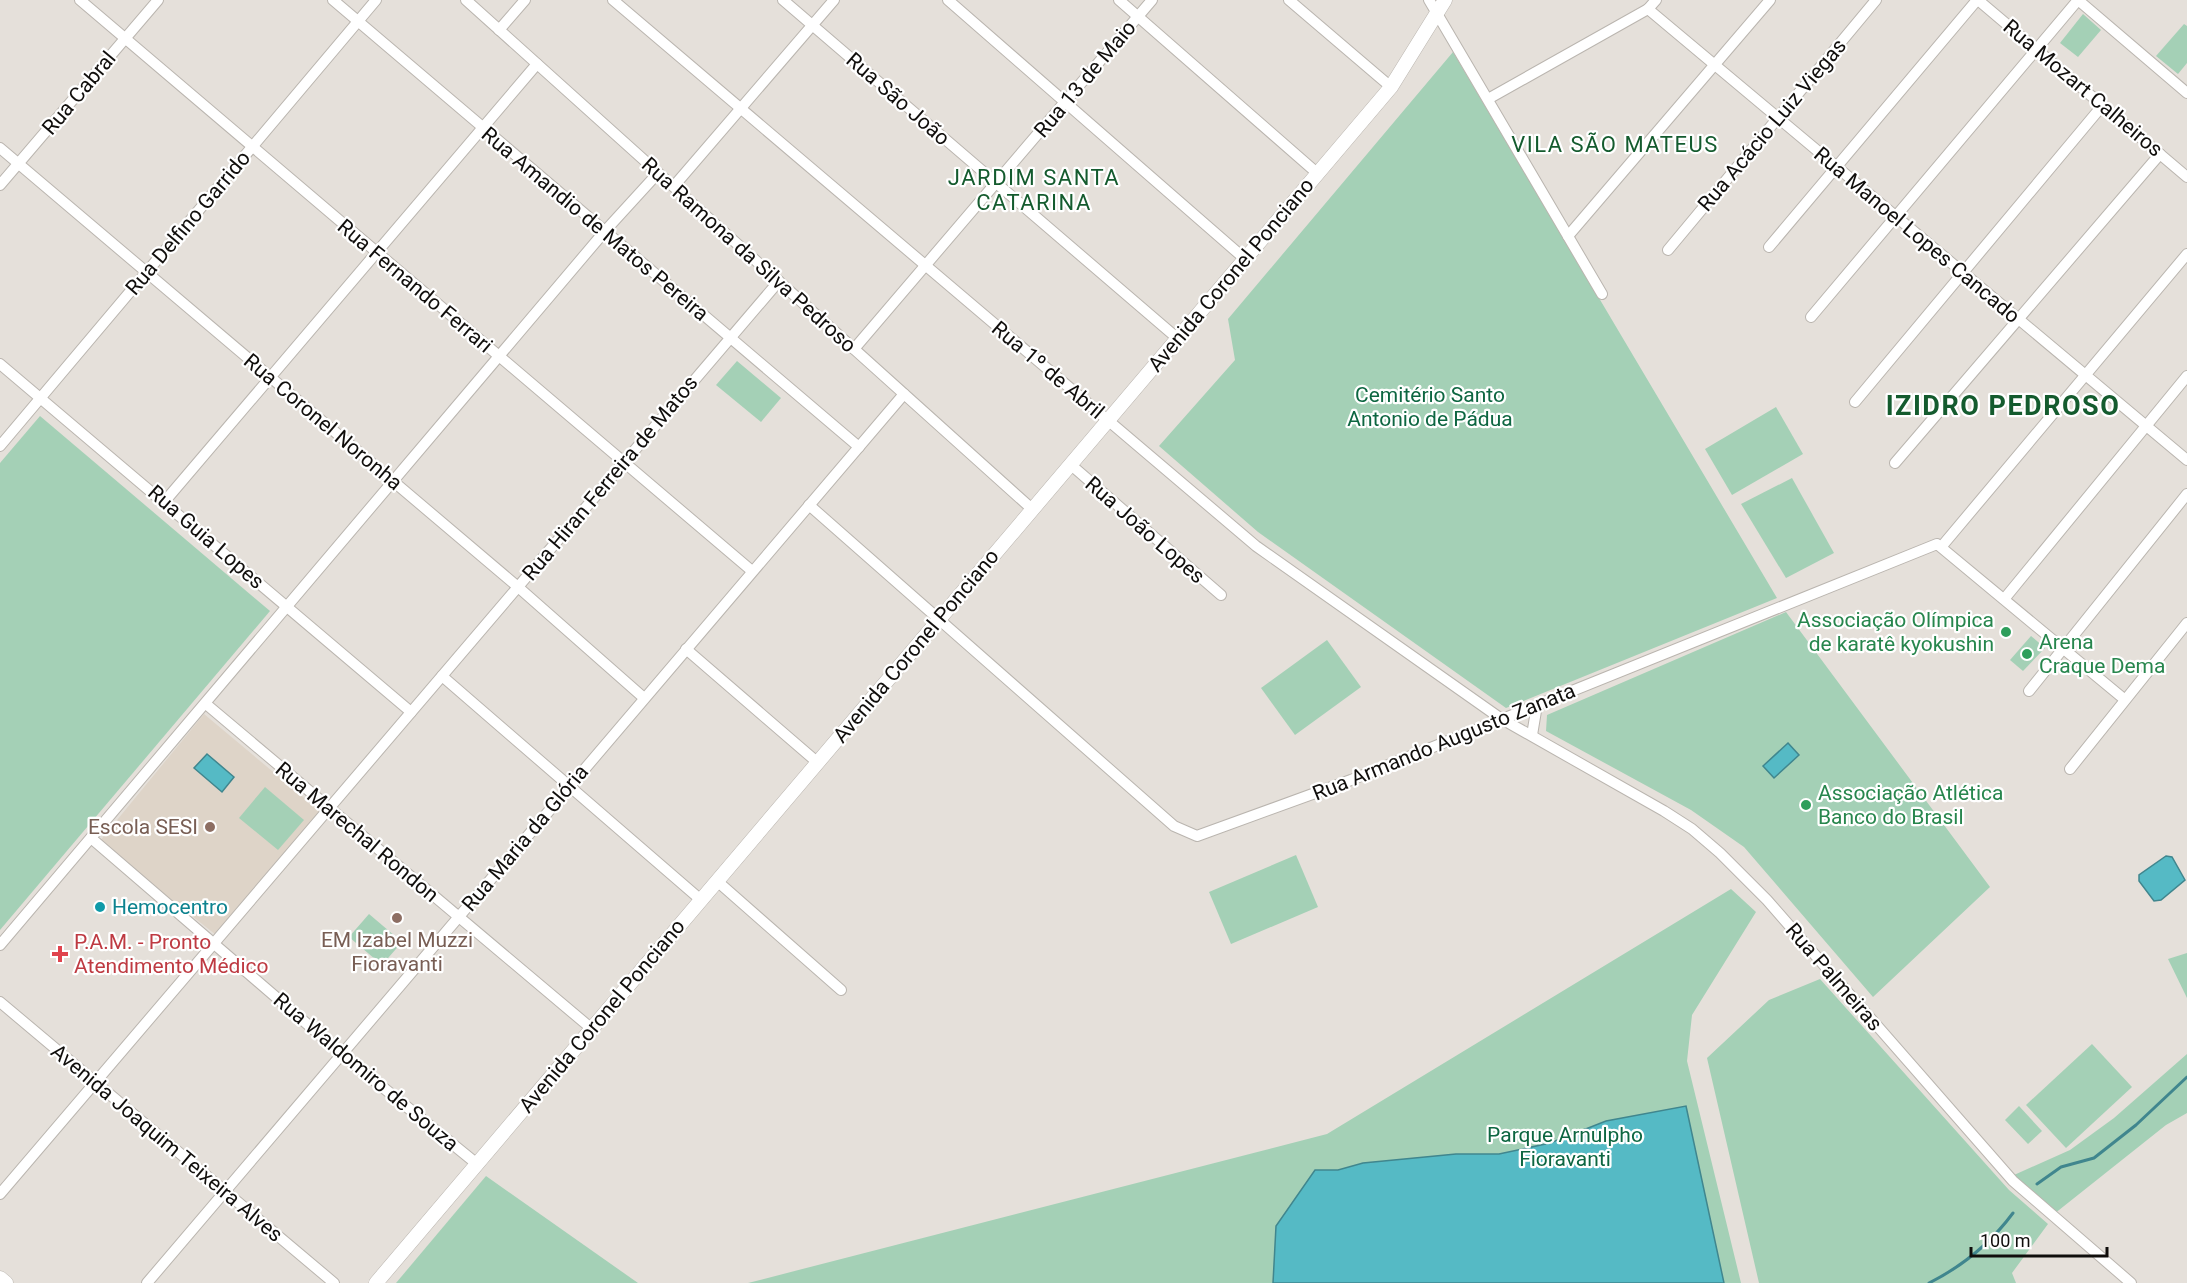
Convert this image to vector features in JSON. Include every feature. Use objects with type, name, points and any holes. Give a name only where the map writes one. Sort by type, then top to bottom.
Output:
[{"type":"main road","name":"Avenida Coronel Ponciano","points":[[376,1283],[1391,87],[1445,0]]},
{"type":"main road","points":[[0,1278],[6,1283]]},
{"type":"street","name":"Rua Fernando Ferrari","points":[[80,0],[375,254],[500,357],[752,572]]},
{"type":"street","name":"Rua Cabral","points":[[0,185],[158,0]]},
{"type":"street","name":"Rua Amandio de Matos Pereira","points":[[333,0],[859,447]]},
{"type":"street","name":"Rua Delfino Garrido","points":[[0,446],[376,0]]},
{"type":"street","name":"Rua Ramona da Silva Pedroso","points":[[466,0],[1032,509]]},
{"type":"street","points":[[499,30],[525,0]]},
{"type":"street","name":"Rua 1º de Abril","points":[[613,0],[1256,546],[1500,718]]},
{"type":"street","name":"Rua São João","points":[[783,0],[1177,338]]},
{"type":"street","points":[[674,186],[834,0]]},
{"type":"street","points":[[948,0],[1245,259]]},
{"type":"street","points":[[1119,0],[1317,173]]},
{"type":"street","name":"Rua 13 de Maio","points":[[854,349],[1152,0]]},
{"type":"street","points":[[1289,0],[1391,87]]},
{"type":"street","points":[[1429,0],[1602,294]]},
{"type":"street","points":[[1568,236],[1770,0]]},
{"type":"street","name":"Rua Acácio Luiz Viegas","points":[[1668,250],[1876,0]]},
{"type":"street","points":[[1769,247],[1978,0]]},
{"type":"street","name":"Rua Mozart Calheiros","points":[[1978,0],[2187,177]]},
{"type":"street","points":[[1811,317],[2078,0],[2187,93]]},
{"type":"street","points":[[1488,99],[1648,8]]},
{"type":"street","name":"Rua Manoel Lopes Cancado","points":[[1648,8],[2187,460]]},
{"type":"street","points":[[165,501],[537,64]]},
{"type":"street","points":[[1855,402],[2102,106]]},
{"type":"street","name":"Rua Coronel Noronha","points":[[0,148],[518,587],[644,698]]},
{"type":"street","points":[[1895,463],[2160,154]]},
{"type":"street","points":[[0,945],[395,482],[605,231],[658,173]]},
{"type":"street","points":[[2124,699],[1942,546],[2187,254]]},
{"type":"street","name":"Rua Hiran Ferreira de Matos","points":[[0,1194],[779,281]]},
{"type":"street","name":"Rua Guia Lopes","points":[[0,364],[165,501],[411,712]]},
{"type":"street","points":[[2005,598],[2187,376]]},
{"type":"street","name":"Rua Maria da Glória","points":[[147,1283],[904,394]]},
{"type":"street","name":"Rua João Lopes","points":[[1070,464],[1221,595]]},
{"type":"street","points":[[2029,691],[2187,494]]},
{"type":"street","name":"Rua Armando Augusto Zanata","points":[[809,505],[1174,826],[1197,836],[1339,784],[1937,544],[1942,546]]},
{"type":"street","points":[[2070,769],[2187,623]]},
{"type":"street","points":[[686,649],[817,762]]},
{"type":"street","points":[[442,676],[701,900]]},
{"type":"street","name":"Rua Marechal Rondon","points":[[206,704],[592,1029]]},
{"type":"street","points":[[1532,735],[1537,705]]},
{"type":"street","name":"Rua Palmeiras","points":[[1500,718],[1664,811],[1692,829],[1720,852],[1767,900],[2013,1180],[2131,1283]]},
{"type":"street","name":"Rua Waldomiro de Souza","points":[[91,838],[342,1054],[477,1164]]},
{"type":"street","points":[[717,881],[841,990]]},
{"type":"street","name":"Avenida Joaquim Teixeira Alves","points":[[0,1002],[334,1283]]},
{"type":"shaded area","name":"Escola SESI","points":[[204,714],[321,812],[216,935],[99,842]]},
{"type":"green space","points":[[2083,14],[2101,30],[2078,57],[2060,43]]},
{"type":"green space","points":[[2184,24],[2187,26],[2187,63],[2178,74],[2156,56]]},
{"type":"green space","name":"Cemitério Santo Antonio de Pádua","points":[[1453,52],[1777,598],[1506,708],[1258,532],[1159,446],[1235,360],[1228,319]]},
{"type":"green space","points":[[737,361],[781,398],[761,422],[716,385]]},
{"type":"green space","points":[[1776,407],[1803,454],[1732,495],[1705,449]]},
{"type":"green space","points":[[40,416],[270,611],[0,930],[0,463]]},
{"type":"green space","points":[[1792,478],[1834,553],[1786,578],[1741,504]]},
{"type":"green space","name":"Associação Atlética Banco do Brasil","points":[[1786,612],[1990,887],[1873,997],[1744,847],[1691,810],[1546,731],[1547,715]]},
{"type":"green space","name":"Arena Craque Dema","points":[[2031,636],[2045,648],[2023,671],[2010,660]]},
{"type":"green space","points":[[1327,640],[1361,687],[1295,735],[1261,688]]},
{"type":"green space","points":[[265,787],[304,820],[278,850],[239,818]]},
{"type":"green space","points":[[1296,855],[1318,907],[1231,944],[1209,892]]},
{"type":"green space","name":"Parque Arnulpho Fioravanti","points":[[1731,889],[1756,912],[1692,1015],[1687,1061],[1741,1283],[748,1283],[1327,1134]]},
{"type":"green space","points":[[369,914],[402,942],[382,965],[349,937]]},
{"type":"green space","points":[[2187,953],[2187,998],[2168,959]]},
{"type":"green space","points":[[1820,979],[2009,1190],[2048,1224],[2012,1273],[2016,1283],[1759,1283],[1707,1058],[1769,1000]]},
{"type":"green space","points":[[2092,1044],[2132,1087],[2066,1148],[2026,1105]]},
{"type":"green space","points":[[2187,1054],[2187,1113],[2166,1125],[2054,1214],[2014,1175],[2070,1150],[2114,1118]]},
{"type":"green space","points":[[2019,1106],[2042,1131],[2028,1144],[2005,1120]]},
{"type":"green space","points":[[486,1176],[638,1283],[396,1283]]},
{"type":"water","points":[[1788,743],[1799,755],[1774,778],[1763,766]]},
{"type":"water","points":[[207,754],[234,777],[222,792],[194,768]]},
{"type":"water","points":[[2166,856],[2172,857],[2185,880],[2161,900],[2154,901],[2139,881],[2139,875]]},
{"type":"water","points":[[1686,1106],[1724,1283],[1273,1283],[1276,1226],[1315,1170],[1338,1170],[1363,1163],[1456,1154],[1499,1154],[1550,1143],[1606,1121]]},
{"type":"waterway","points":[[2037,1184],[2061,1167],[2094,1158],[2136,1125],[2187,1077]]},
{"type":"waterway","points":[[1929,1283],[1975,1253],[1995,1235],[2013,1213]]},
{"type":"place","name":"Associação Olímpica de karatê kyokushin","points":[[2006,632]]},
{"type":"place","name":"Arena Craque Dema","points":[[2027,654]]},
{"type":"place","name":"Associação Atlética Banco do Brasil","points":[[1806,805]]},
{"type":"place","name":"Escola SESI","points":[[210,827]]},
{"type":"place","name":"Hemocentro","points":[[100,907]]},
{"type":"place","name":"EM Izabel Muzzi Fioravanti","points":[[397,918]]},
{"type":"place","name":"P.A.M. - Pronto Atendimento Médico","points":[[60,954]]},
{"type":"district","name":"VILA SÃO MATEUS","points":[[1615,144]]},
{"type":"district","name":"JARDIM SANTA CATARINA","points":[[1034,190]]},
{"type":"district","name":"IZIDRO PEDROSO","points":[[2003,406]]}]
